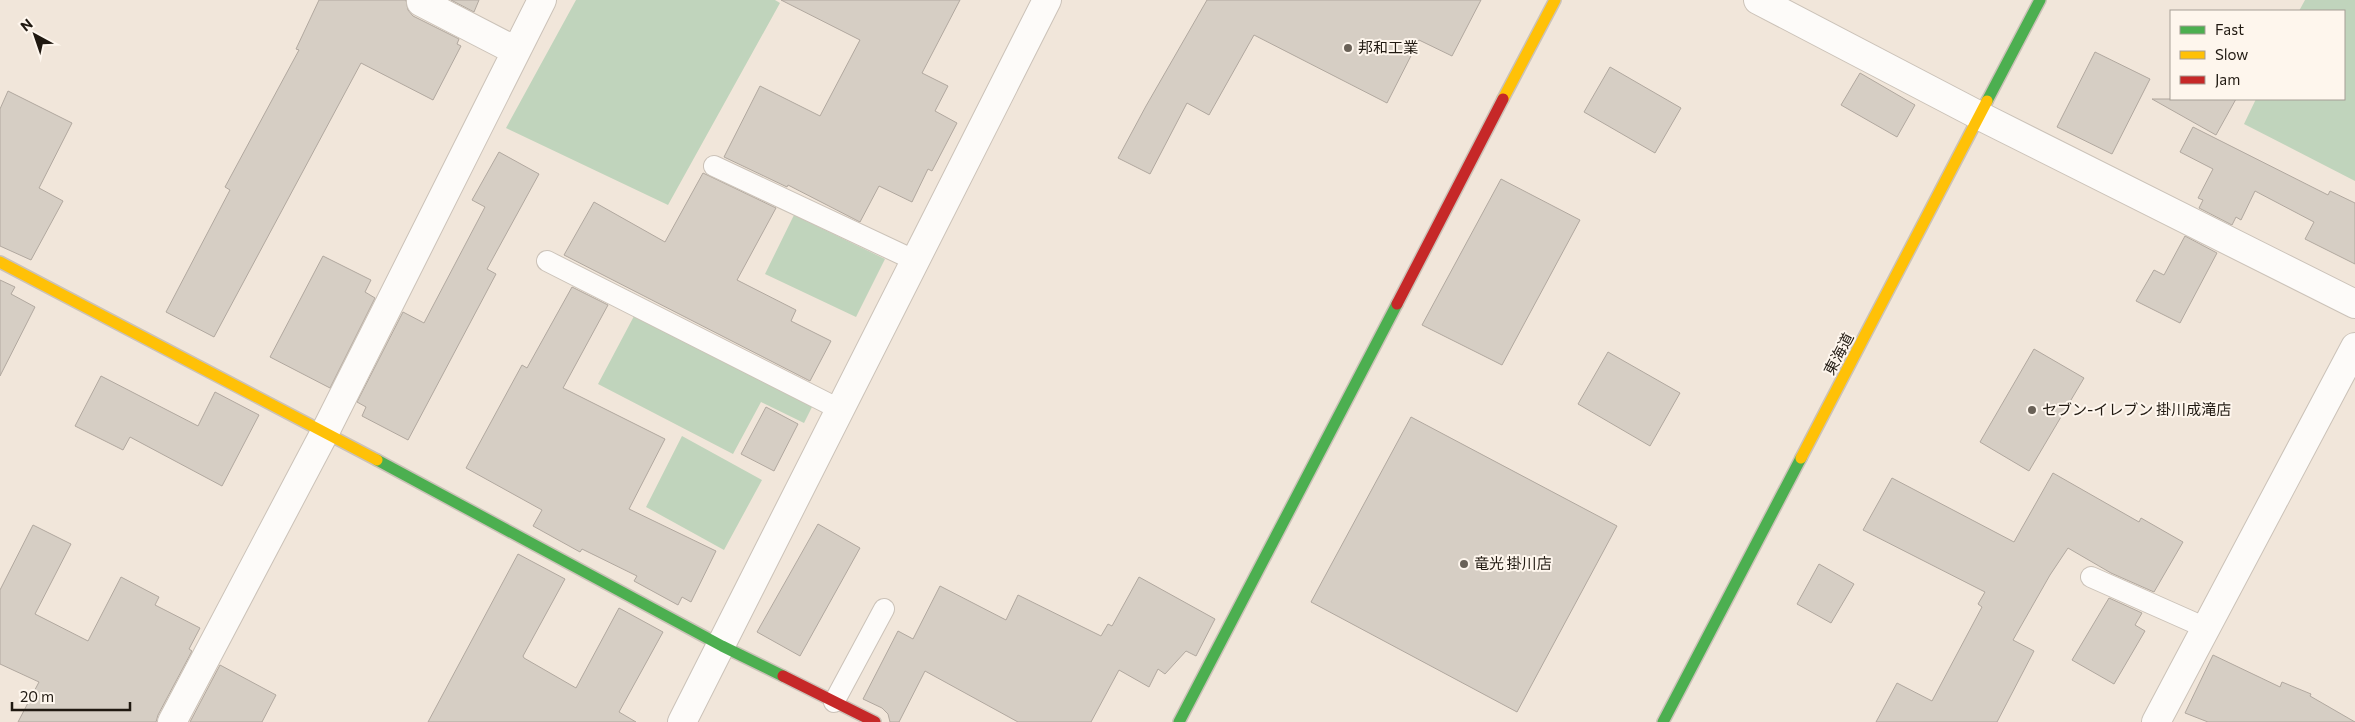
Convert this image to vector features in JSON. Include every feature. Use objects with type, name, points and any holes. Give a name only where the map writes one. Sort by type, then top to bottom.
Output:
[{"type":"street","points":[[172,722],[324,432],[542,0]]},
{"type":"street","points":[[682,722],[1047,0]]},
{"type":"street","points":[[1179,722],[1555,0]]},
{"type":"street","points":[[1758,0],[1980,116],[2355,304]]},
{"type":"street","name":"東海道","points":[[1663,722],[2040,0]]},
{"type":"street","points":[[420,2],[516,51]]},
{"type":"street","points":[[0,262],[324,432],[722,646],[874,722]]},
{"type":"street","points":[[2156,722],[2355,346]]},
{"type":"lane","points":[[714,166],[916,261]]},
{"type":"lane","points":[[547,261],[841,410]]},
{"type":"lane","points":[[2092,577],[2206,628]]},
{"type":"lane","points":[[834,702],[884,609]]},
{"type":"green space","points":[[576,0],[775,0],[780,3],[668,205],[506,128]]},
{"type":"green space","points":[[2305,0],[2355,0],[2355,181],[2244,124],[2256,100],[2345,100],[2345,10],[2300,10]]},
{"type":"green space","points":[[794,215],[885,259],[856,317],[765,274]]},
{"type":"green space","points":[[642,301],[818,395],[804,423],[761,402],[733,454],[598,384]]},
{"type":"green space","points":[[682,436],[762,480],[724,550],[646,507]]},
{"type":"building","points":[[319,0],[406,0],[408,10],[413,16],[459,39],[457,44],[461,46],[433,100],[361,63],[214,337],[166,312],[230,190],[225,187],[299,50],[296,49]]},
{"type":"building","points":[[451,0],[479,0],[474,12]]},
{"type":"building","points":[[781,0],[960,0],[922,73],[948,86],[935,111],[957,123],[932,171],[928,169],[912,202],[879,186],[860,222],[788,185],[787,187],[724,157],[760,86],[820,116],[860,40]]},
{"type":"building","name":"邦和工業","points":[[1207,0],[1481,0],[1452,56],[1419,40],[1387,103],[1254,35],[1209,115],[1187,103],[1150,174],[1118,158]]},
{"type":"building","points":[[2095,52],[2150,79],[2112,154],[2057,127]]},
{"type":"building","points":[[1610,67],[1681,108],[1655,153],[1584,112]]},
{"type":"building","points":[[1860,73],[1915,105],[1897,137],[1841,105]]},
{"type":"building","points":[[8,91],[72,123],[39,188],[63,201],[31,260],[0,246],[0,109]]},
{"type":"building","points":[[2152,99],[2235,100],[2216,135]]},
{"type":"building","points":[[2193,127],[2328,195],[2330,191],[2355,203],[2355,264],[2305,239],[2314,222],[2255,191],[2241,220],[2236,217],[2232,225],[2199,208],[2203,200],[2198,198],[2213,169],[2180,152]]},
{"type":"building","points":[[499,152],[539,174],[487,269],[496,274],[408,440],[362,416],[366,407],[357,402],[403,312],[424,323],[485,207],[472,200]]},
{"type":"building","points":[[703,173],[776,208],[737,280],[796,310],[791,321],[831,341],[810,381],[564,255],[594,202],[665,242]]},
{"type":"building","points":[[1501,179],[1580,220],[1502,365],[1422,325]]},
{"type":"building","points":[[2185,236],[2217,253],[2180,323],[2136,301],[2154,270],[2164,275]]},
{"type":"building","points":[[323,256],[371,280],[365,292],[375,298],[330,388],[270,357]]},
{"type":"building","points":[[0,280],[15,287],[11,294],[35,307],[0,376]]},
{"type":"building","points":[[572,287],[608,305],[563,388],[665,439],[629,509],[716,551],[691,602],[682,597],[678,605],[634,581],[637,576],[582,549],[580,552],[533,526],[542,510],[466,468],[522,365],[527,368]]},
{"type":"building","name":"セブン-イレブン 掛川成滝店","points":[[2034,349],[2084,378],[2029,471],[1980,442]]},
{"type":"building","points":[[1608,352],[1680,393],[1650,446],[1578,404]]},
{"type":"building","points":[[101,376],[198,426],[215,392],[259,415],[222,486],[130,437],[123,450],[75,426]]},
{"type":"building","points":[[766,407],[798,424],[774,471],[741,454]]},
{"type":"building","name":"竜光 掛川店","points":[[1411,417],[1617,526],[1517,712],[1311,602]]},
{"type":"building","points":[[2053,473],[2139,522],[2141,518],[2183,542],[2154,592],[2111,573],[2068,548],[2050,575],[2013,640],[2034,651],[1997,722],[1876,722],[1897,683],[1932,701],[1982,607],[1978,604],[1985,592],[1863,530],[1892,478],[2014,542]]},
{"type":"building","points":[[818,524],[860,548],[800,656],[757,632]]},
{"type":"building","points":[[33,525],[71,544],[35,614],[88,641],[121,577],[159,597],[155,605],[200,628],[189,649],[192,651],[156,722],[18,722],[39,682],[0,664],[0,590]]},
{"type":"building","points":[[518,554],[565,579],[523,656],[576,688],[619,608],[663,632],[619,712],[636,722],[428,722]]},
{"type":"building","points":[[1819,564],[1854,584],[1831,623],[1797,604]]},
{"type":"building","points":[[1139,577],[1215,619],[1196,656],[1186,651],[1165,674],[1158,669],[1149,687],[1119,670],[1091,722],[1018,722],[925,671],[899,722],[890,722],[888,714],[882,708],[863,699],[898,631],[913,639],[940,586],[1006,620],[1018,595],[1101,636],[1108,624],[1112,626]]},
{"type":"building","points":[[2109,598],[2142,613],[2135,625],[2145,631],[2114,684],[2072,660]]},
{"type":"building","points":[[2213,655],[2280,687],[2282,682],[2311,694],[2310,696],[2355,722],[2208,722],[2185,713]]},
{"type":"building","points":[[220,665],[276,695],[262,722],[190,722]]},
{"type":"traffic: fast","points":[[1987,101],[2040,0]]},
{"type":"traffic: fast","points":[[1179,722],[1397,304]]},
{"type":"traffic: fast","points":[[1663,722],[1801,458]]},
{"type":"traffic: fast","points":[[377,460],[722,646],[783,676]]},
{"type":"traffic: slow","points":[[1503,99],[1555,0]]},
{"type":"traffic: slow","points":[[1801,458],[1987,101]]},
{"type":"traffic: slow","points":[[0,262],[377,460]]},
{"type":"traffic: jam","points":[[1397,304],[1503,99]]},
{"type":"traffic: jam","points":[[783,676],[875,722]]},
{"type":"place","name":"邦和工業","points":[[1348,48]]},
{"type":"place","name":"セブン-イレブン 掛川成滝店","points":[[2032,410]]},
{"type":"place","name":"竜光 掛川店","points":[[1464,564]]}]
